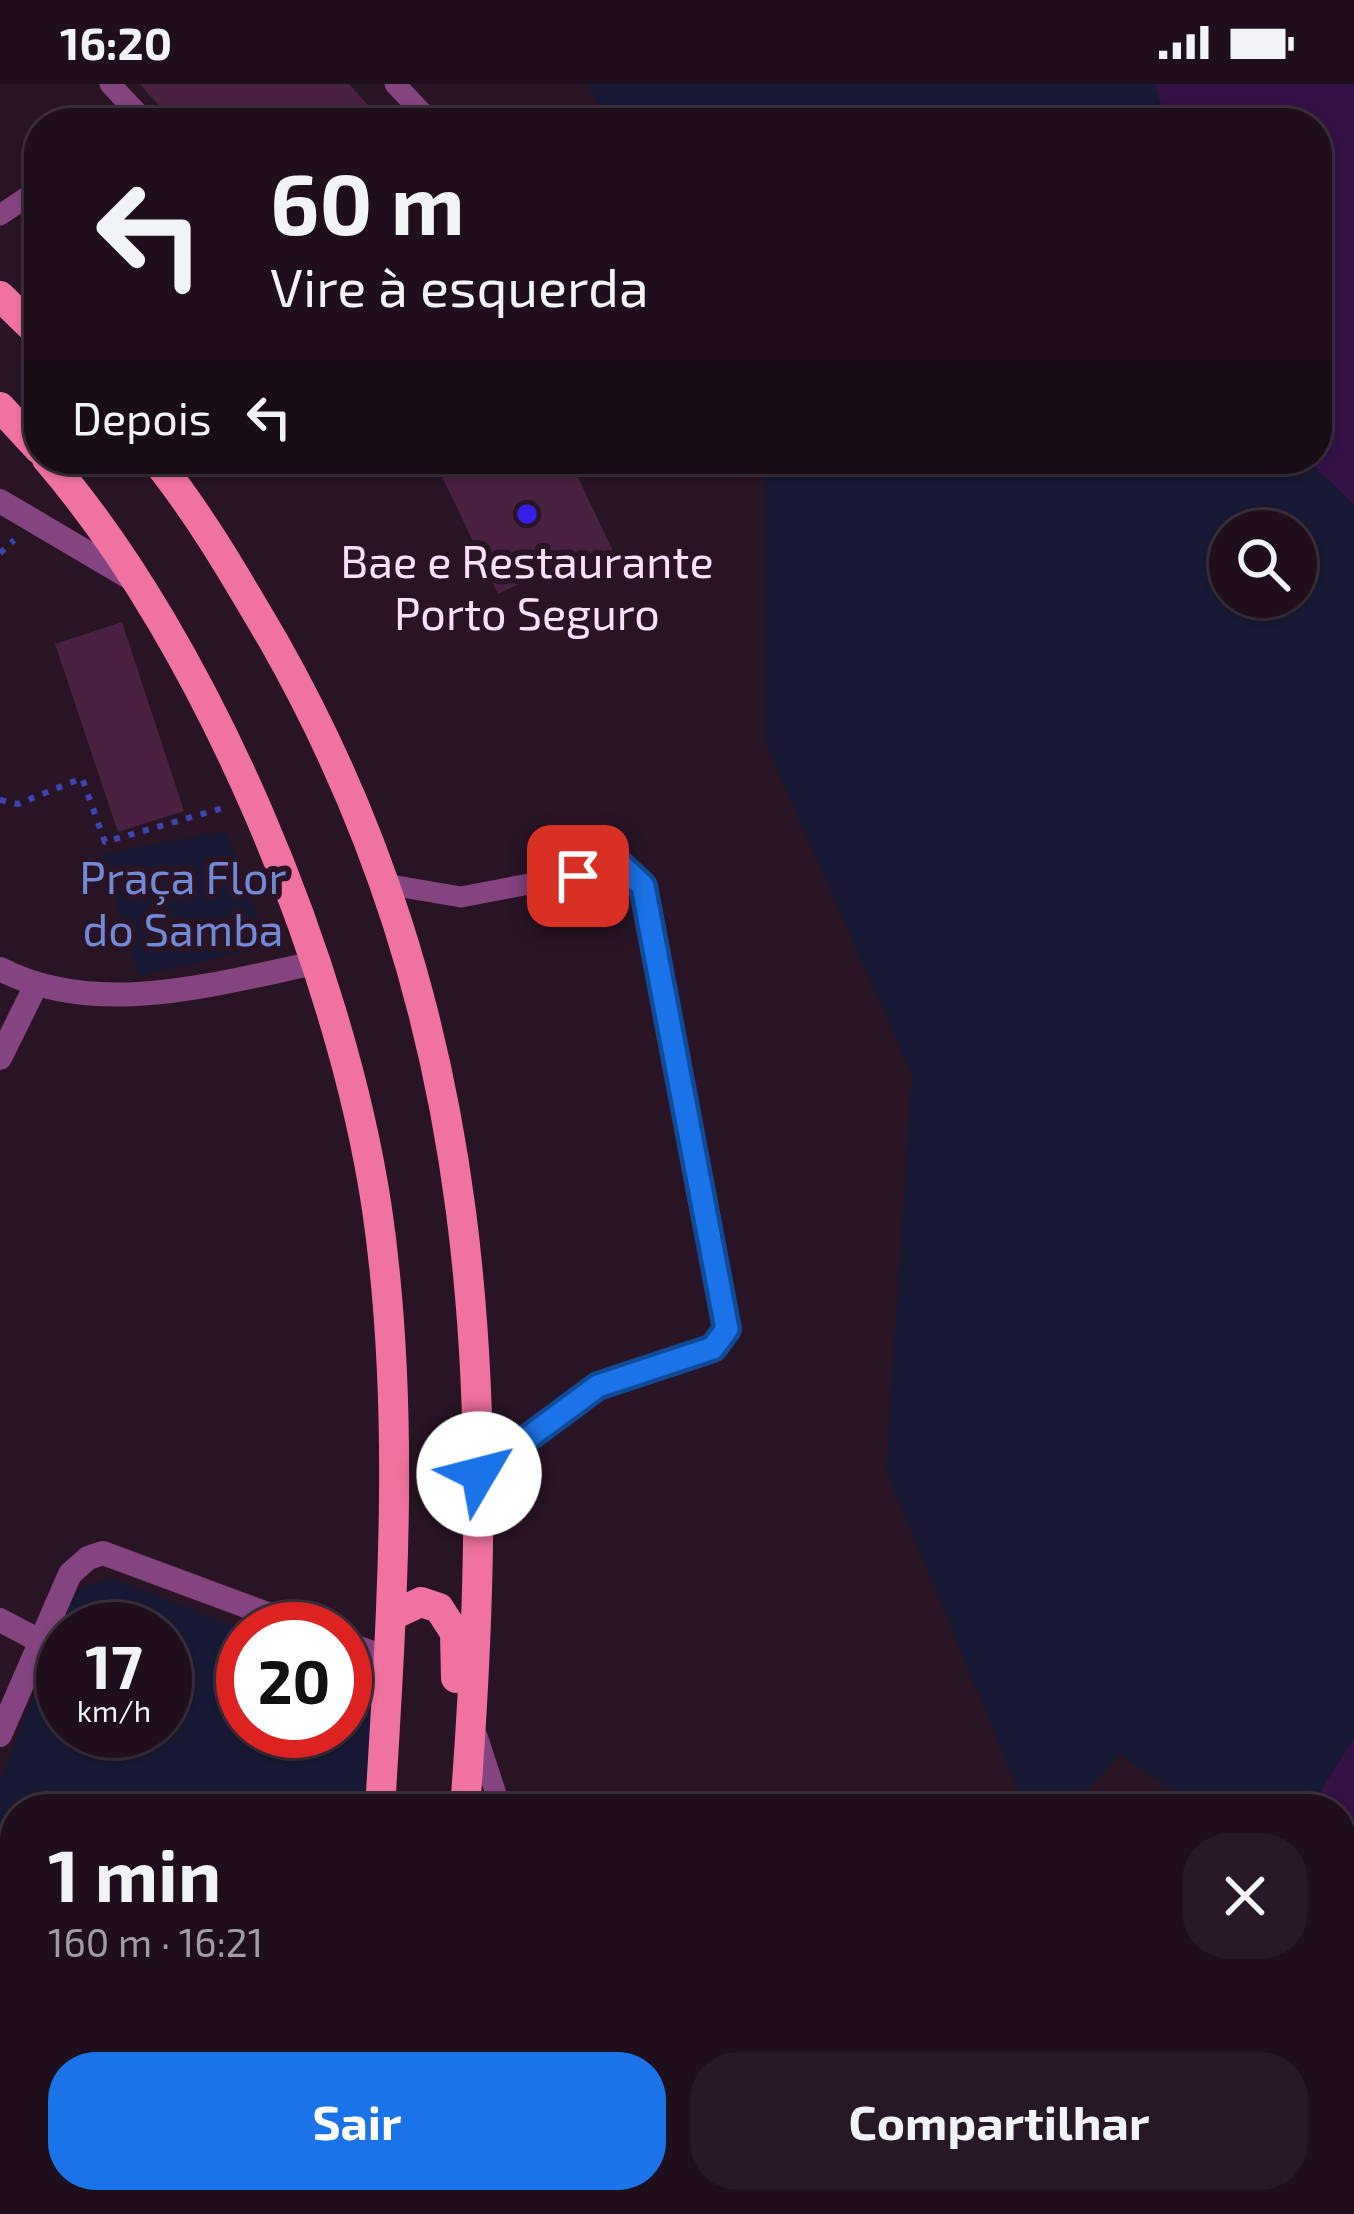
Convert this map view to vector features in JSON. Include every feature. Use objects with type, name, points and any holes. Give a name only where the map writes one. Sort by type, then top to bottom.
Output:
[{"type":"main road","points":[[0,296],[24,319]]},
{"type":"main road","points":[[0,406],[24,432]]},
{"type":"main road","points":[[58,474],[141,584],[242,778],[315,963],[350,1076],[377,1210],[394,1402],[393,1615],[381,1794]]},
{"type":"main road","points":[[170,474],[233,571],[326,740],[385,884],[428,1019],[464,1207],[479,1474],[472,1718],[464,1794]]},
{"type":"main road","points":[[393,1615],[421,1602],[433,1604],[455,1634],[452,1742],[461,1794]]},
{"type":"main road","points":[[383,1755],[395,1794]]},
{"type":"street","points":[[0,500],[141,584]]},
{"type":"street","points":[[0,969],[35,987],[152,994],[315,963]]},
{"type":"street","points":[[0,1058],[35,987]]},
{"type":"street","points":[[57,1602],[70,1574],[88,1558],[103,1553],[235,1602]]},
{"type":"street","points":[[0,1619],[36,1639]]},
{"type":"street","points":[[0,1735],[36,1650]]},
{"type":"street","points":[[372,1652],[390,1659]]},
{"type":"lane","points":[[110,84],[133,108]]},
{"type":"lane","points":[[395,84],[418,108]]},
{"type":"lane","points":[[385,884],[461,897],[622,866],[635,874],[643,886],[727,1329],[713,1348],[598,1386],[479,1474]]},
{"type":"lane","points":[[472,1718],[496,1794]]},
{"type":"path","points":[[0,800],[18,804],[82,778],[105,842],[225,808],[242,778]]},
{"type":"green space","points":[[587,84],[1155,84],[1162,108],[601,108]]},
{"type":"green space","points":[[765,474],[1322,474],[1354,505],[1354,1739],[1319,1794],[1178,1794],[1120,1755],[1084,1794],[1020,1794],[886,1470],[912,1075],[765,742]]},
{"type":"green space","name":"Praça Flor do Samba","points":[[226,831],[268,946],[139,976],[101,854]]},
{"type":"green space","points":[[112,1578],[174,1602],[71,1602],[79,1588]]},
{"type":"green space","points":[[192,1609],[216,1618],[216,1758],[370,1758],[367,1794],[0,1794],[0,1781],[36,1690],[36,1758],[192,1758]]},
{"type":"shaded area","points":[[1155,84],[1354,84],[1354,505],[1322,474],[1332,474],[1332,108],[1162,108]]},
{"type":"shaded area","points":[[1354,1739],[1354,1794],[1319,1794]]},
{"type":"building","points":[[140,84],[349,84],[371,108],[161,108]]},
{"type":"building","name":"Bae e Restaurante Porto Seguro","points":[[441,474],[576,474],[616,557],[578,575],[570,560],[498,594]]},
{"type":"building","points":[[122,622],[184,811],[118,832],[55,644]]},
{"type":"place","name":"Bae e Restaurante Porto Seguro","points":[[527,514]]},
{"type":"route","points":[[479,1474],[598,1386],[713,1348],[727,1329],[643,886],[622,866],[578,876]]}]
